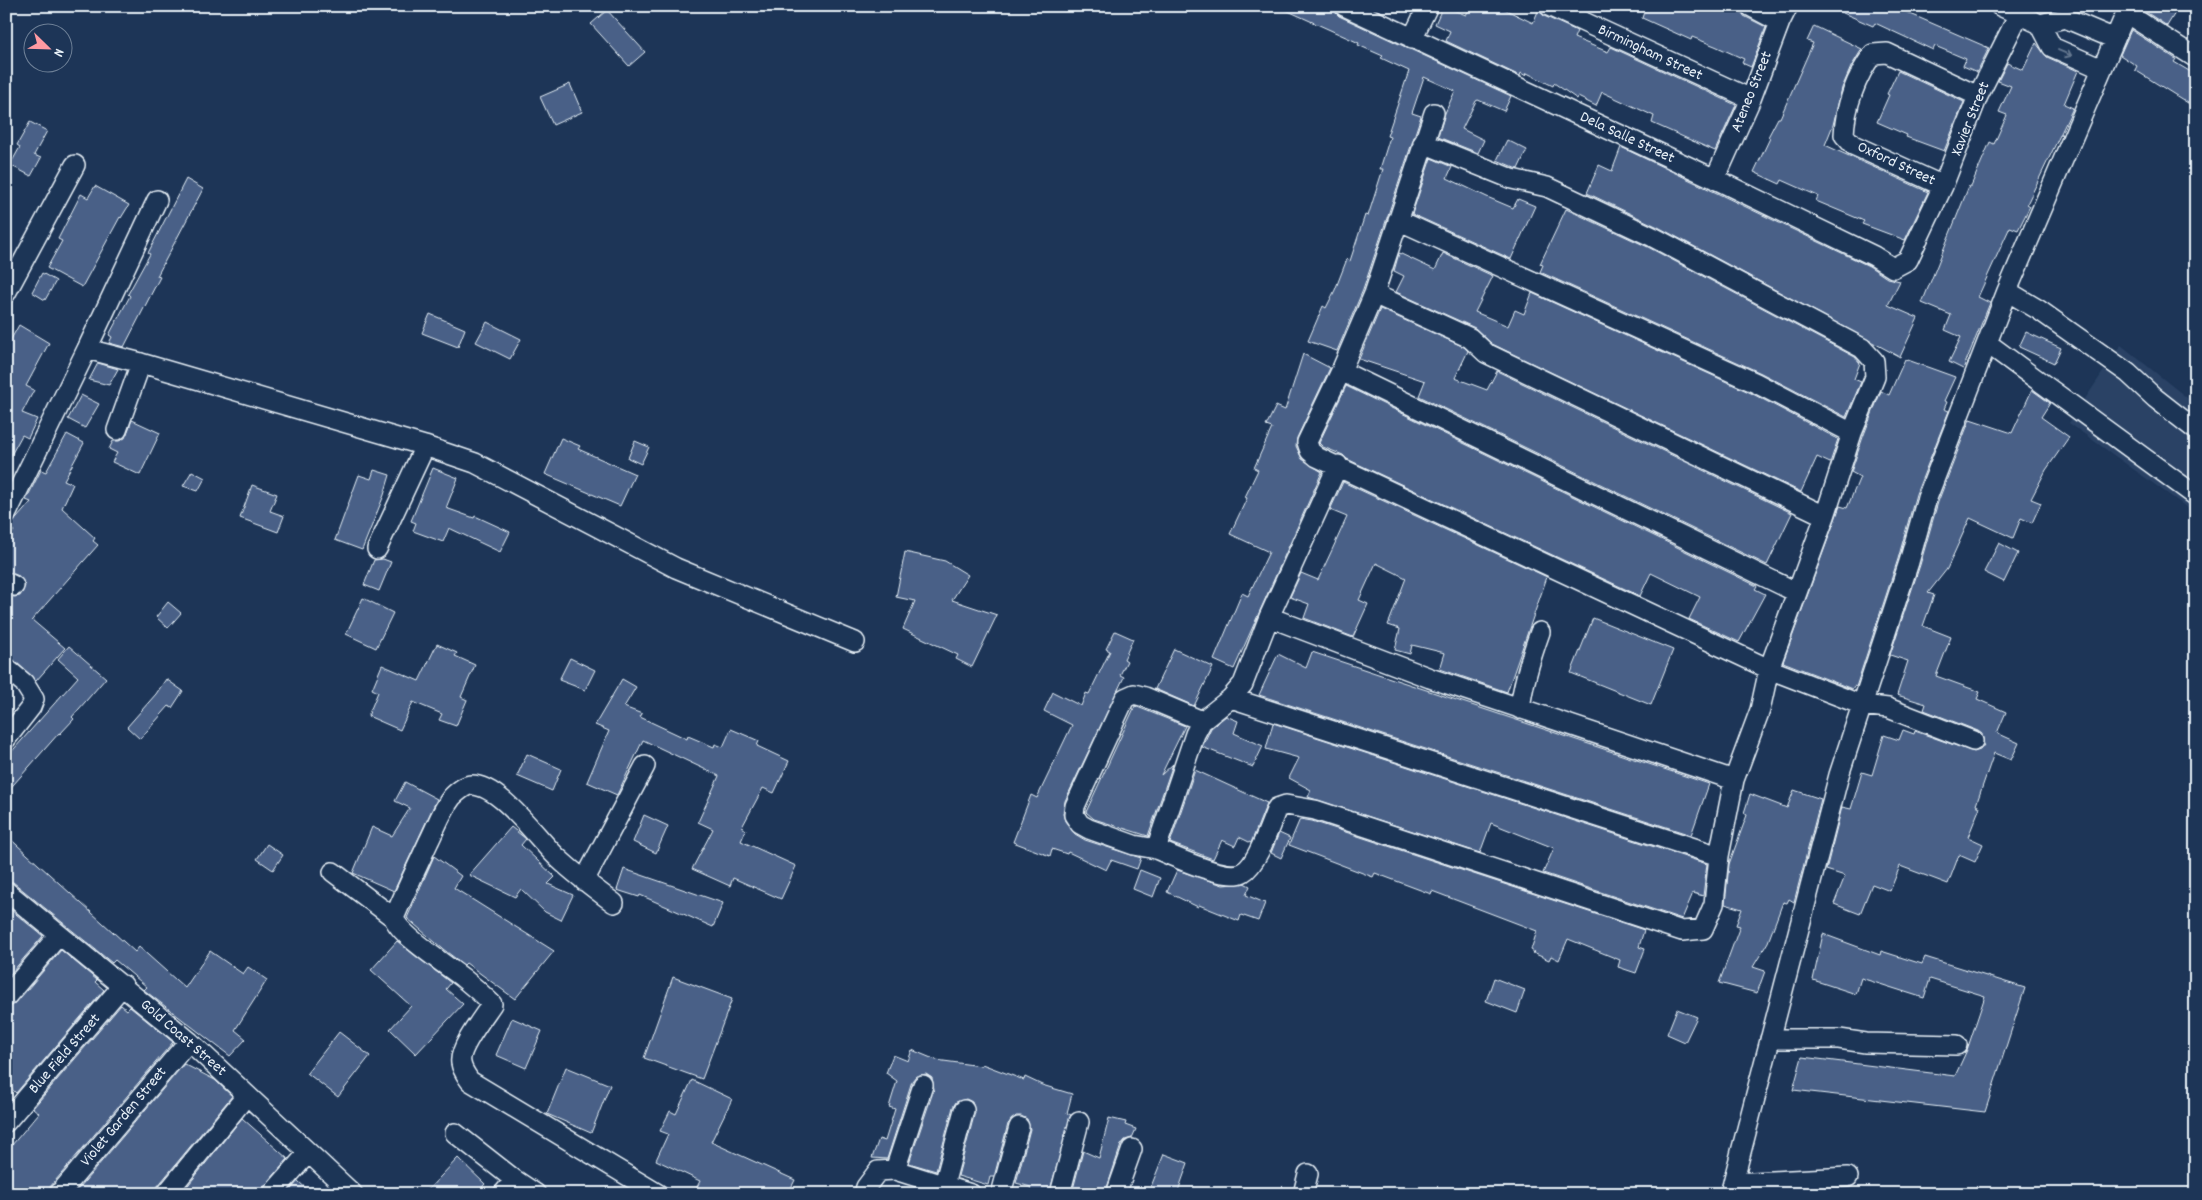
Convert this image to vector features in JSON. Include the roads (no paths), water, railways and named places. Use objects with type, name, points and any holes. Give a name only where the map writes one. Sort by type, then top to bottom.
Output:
[{"type":"street","name":"Dela Salle Street","points":[[1344,6],[1715,178],[1874,256],[1893,268],[1908,260]]},
{"type":"street","points":[[1412,39],[1428,6]]},
{"type":"street","name":"Birmingham Street","points":[[1549,6],[1751,99]]},
{"type":"street","points":[[1750,6],[1784,14]]},
{"type":"street","points":[[2000,6],[2022,11],[2040,24],[2052,47],[2102,68]]},
{"type":"street","points":[[1848,1177],[1732,1188],[1839,775],[1928,498],[2007,291],[2127,10],[2196,58]]},
{"type":"street","name":"Xavier Street","points":[[1908,260],[1944,186],[1978,96],[2022,11]]},
{"type":"street","name":"Ateneo Street","points":[[1715,178],[1751,99],[1784,14]]},
{"type":"street","points":[[2040,24],[2065,18],[2115,39]]},
{"type":"street","name":"Oxford Street","points":[[1944,186],[1853,145],[1844,135],[1844,119],[1862,68],[1873,54],[1887,53],[1978,96]]},
{"type":"street","points":[[1434,113],[1374,294],[1341,372],[1307,442],[1310,451],[1317,457],[1338,465],[1768,669],[1862,705],[1888,708],[1973,741]]},
{"type":"street","points":[[1202,721],[1145,696],[1134,694],[1125,698],[1075,806],[1074,815],[1080,824],[1134,845],[1156,849],[1188,864],[1236,874],[1244,872],[1251,864],[1277,808],[1286,805],[1298,807],[1682,931],[1703,929],[1710,915],[1714,904],[1719,856],[1734,780],[1760,710],[1768,669],[1825,516],[1852,433],[1875,377],[1874,361],[1862,348],[1653,236],[1547,187],[1512,179],[1424,143]]},
{"type":"street","points":[[6,293],[75,165]]},
{"type":"street","points":[[6,514],[157,200]]},
{"type":"street","points":[[1398,220],[1756,383],[1852,433]]},
{"type":"street","points":[[2007,291],[2039,310],[2128,373],[2155,398],[2196,430]]},
{"type":"street","points":[[1374,294],[1470,338],[1486,353],[1825,516]]},
{"type":"street","points":[[1987,343],[2196,496]]},
{"type":"street","points":[[87,349],[425,446],[475,463],[676,568],[855,642]]},
{"type":"street","points":[[117,430],[141,363]]},
{"type":"street","points":[[1341,372],[1796,592]]},
{"type":"street","points":[[377,549],[425,446]]},
{"type":"street","points":[[1156,849],[1190,749],[1202,721],[1231,698],[1243,684],[1269,617],[1338,465]]},
{"type":"street","points":[[1269,617],[1359,652],[1520,709],[1734,780]]},
{"type":"street","points":[[1520,709],[1522,689],[1540,632]]},
{"type":"street","points":[[6,668],[24,683],[34,699],[31,707],[6,739]]},
{"type":"street","points":[[1231,698],[1719,856]]},
{"type":"street","points":[[584,881],[645,766]]},
{"type":"street","points":[[394,918],[437,824],[452,797],[462,788],[471,785],[486,789],[504,802],[556,856],[584,881],[614,903]]},
{"type":"street","points":[[333,872],[394,918],[399,927],[411,938],[464,979],[492,1004],[463,1050],[460,1062],[464,1073],[470,1081],[658,1194]]},
{"type":"street","name":"Gold Coast Street","points":[[6,891],[189,1041],[353,1194]]},
{"type":"street","points":[[6,997],[59,935]]},
{"type":"street","name":"Blue Field Street","points":[[6,1122],[123,986]]},
{"type":"street","points":[[1770,1039],[1839,1039],[1866,1043],[1957,1045]]},
{"type":"street","name":"Violet Garden Street","points":[[59,1194],[189,1041]]},
{"type":"street","points":[[895,1170],[923,1085]]},
{"type":"street","points":[[166,1194],[248,1095]]},
{"type":"street","points":[[934,1187],[964,1110]]},
{"type":"street","points":[[1060,1194],[1079,1122]]},
{"type":"street","points":[[1001,1194],[1019,1127]]},
{"type":"street","points":[[455,1133],[509,1187],[536,1194]]},
{"type":"street","points":[[1116,1194],[1132,1149]]},
{"type":"street","points":[[272,1194],[308,1153]]},
{"type":"street","points":[[864,1194],[866,1187],[878,1171],[895,1170],[934,1187],[971,1194]]},
{"type":"street","points":[[1303,1194],[1308,1174]]}]
